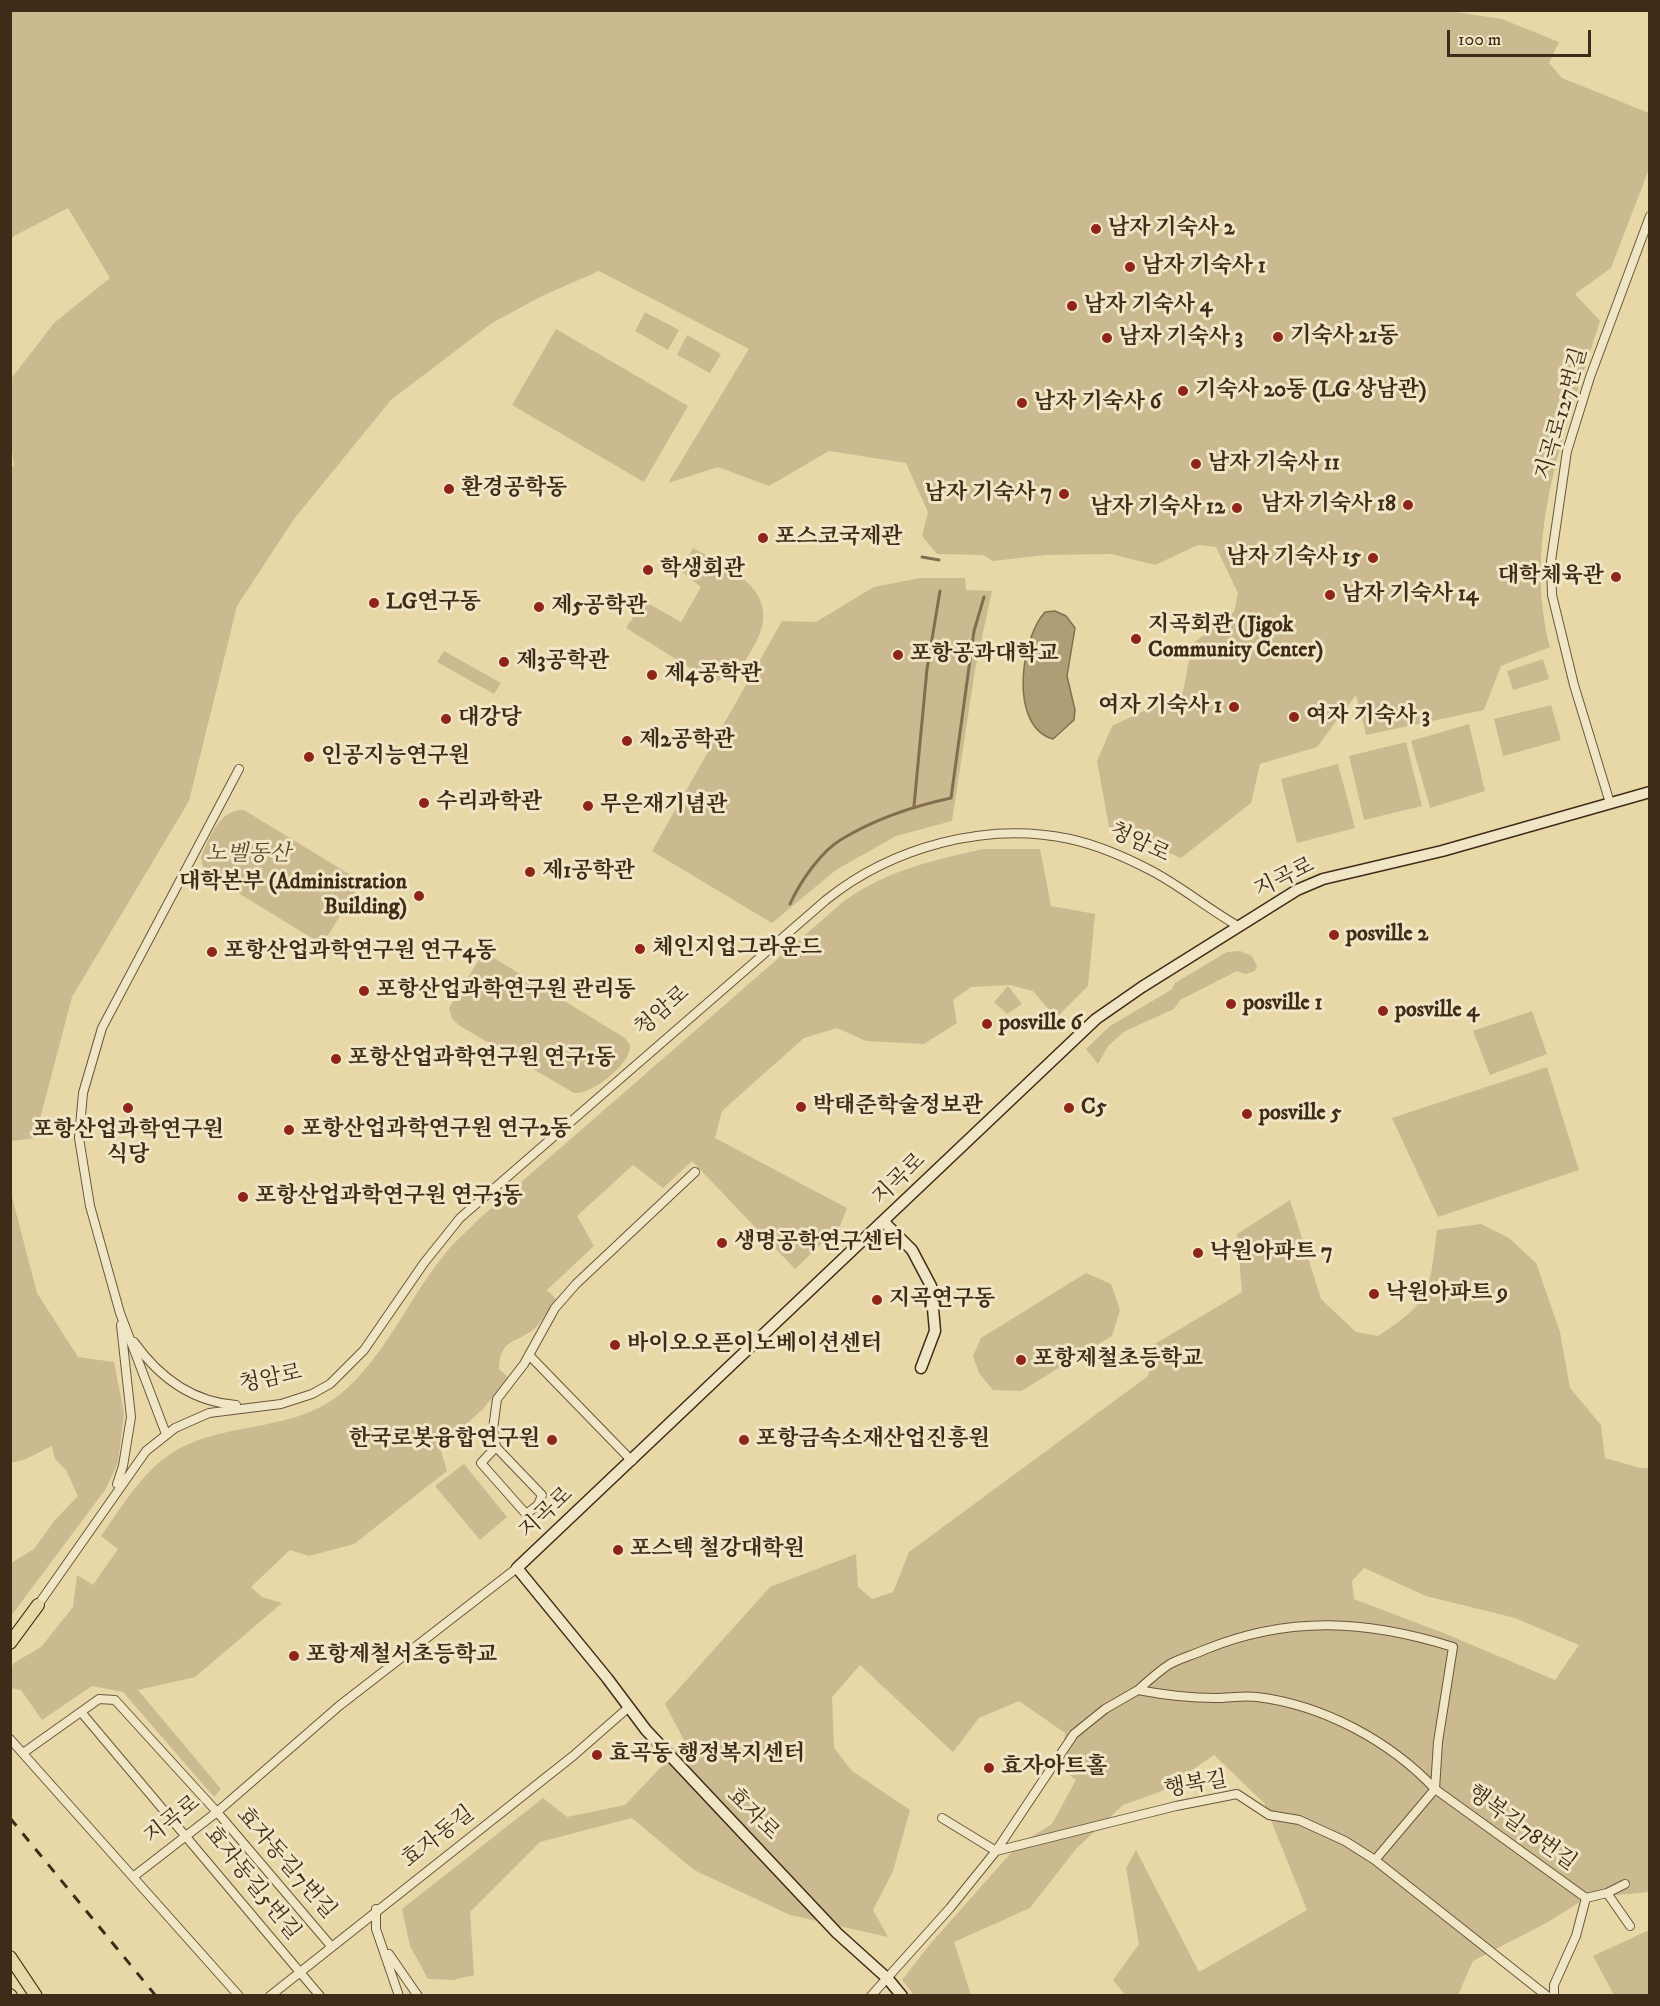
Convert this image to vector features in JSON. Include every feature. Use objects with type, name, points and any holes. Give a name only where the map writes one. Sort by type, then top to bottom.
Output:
[{"type":"main road","name":"청암로","points":[[10,1643],[38,1605]]},
{"type":"main road","points":[[10,1957],[36,1995]]},
{"type":"street","name":"지곡로127번길","points":[[1610,803],[1574,685],[1552,595],[1551,561],[1567,451],[1590,377],[1650,216]]},
{"type":"street","points":[[166,1434],[127,1333],[106,1269],[81,1156],[80,1128],[88,1071],[102,1028],[239,769]]},
{"type":"street","name":"지곡로","points":[[133,1877],[217,1812],[341,1705],[517,1568],[1096,1019],[1286,895],[1323,879],[1442,851],[1650,792]]},
{"type":"street","name":"청암로","points":[[38,1605],[142,1455],[166,1434],[183,1424],[217,1411],[281,1404],[312,1394],[345,1371],[364,1350],[424,1263],[460,1218],[826,900],[866,871],[911,852],[958,839],[1011,834],[1060,837],[1101,848],[1149,870],[1238,926]]},
{"type":"street","points":[[496,1447],[481,1463],[526,1514],[538,1505],[542,1495],[496,1447],[493,1430],[497,1400],[530,1355],[565,1295],[695,1172]]},
{"type":"street","points":[[884,1222],[912,1250],[931,1286],[935,1331],[921,1368]]},
{"type":"street","points":[[114,1497],[123,1466],[131,1417],[120,1313]]},
{"type":"street","points":[[127,1333],[159,1371],[190,1394],[218,1403],[258,1406]]},
{"type":"street","points":[[530,1355],[632,1461]]},
{"type":"street","name":"효자로","points":[[517,1568],[629,1707],[690,1778],[786,1876],[837,1933],[888,1979],[902,1995]]},
{"type":"street","name":"행복길78번길","points":[[996,1851],[1074,1734],[1105,1709],[1138,1690],[1170,1665],[1230,1640],[1277,1628],[1332,1624],[1370,1627],[1408,1633],[1453,1647],[1438,1742],[1435,1789]]},
{"type":"street","name":"행복길78번길","points":[[1138,1690],[1175,1697],[1256,1697],[1326,1716],[1369,1736],[1415,1768],[1435,1789],[1586,1898]]},
{"type":"street","name":"효자동길7번길","points":[[81,1712],[99,1699],[115,1700],[217,1812],[331,1946]]},
{"type":"street","name":"효자동길","points":[[270,1995],[376,1909],[573,1756],[629,1707]]},
{"type":"street","points":[[23,1753],[81,1712]]},
{"type":"street","name":"효자동길5번길","points":[[81,1712],[320,1995]]},
{"type":"street","points":[[10,1739],[239,1995]]},
{"type":"street","points":[[1375,1860],[1435,1789]]},
{"type":"street","name":"행복길","points":[[996,1851],[1176,1806],[1237,1794],[1269,1815],[1299,1820],[1345,1841],[1375,1860],[1548,1995]]},
{"type":"street","points":[[871,1995],[888,1979],[996,1851],[942,1818]]},
{"type":"street","points":[[1554,1995],[1554,1985],[1576,1936],[1586,1898],[1607,1893],[1625,1884]]},
{"type":"street","points":[[1607,1893],[1630,1926]]},
{"type":"street","points":[[376,1909],[376,1929],[399,1995]]},
{"type":"street","points":[[381,1944],[418,1995]]},
{"type":"green space","points":[[1443,10],[1502,19],[1559,42],[1549,63],[1562,78],[1649,113],[1649,169],[1611,268],[1575,294],[1600,321],[1562,441],[1544,523],[1541,564],[1542,605],[1550,647],[1501,666],[1484,710],[1366,735],[1356,695],[1317,747],[1260,764],[1251,803],[1181,858],[1109,827],[1097,761],[1112,726],[1183,692],[1192,644],[1234,612],[1238,593],[1216,547],[1198,545],[1155,565],[1111,554],[1046,555],[993,561],[983,555],[937,554],[922,536],[928,512],[906,463],[829,451],[769,486],[718,467],[668,483],[749,349],[599,271],[542,296],[492,323],[391,400],[294,519],[237,606],[189,801],[72,997],[35,1138],[11,1141],[10,470],[14,465],[10,438],[11,379],[54,323],[110,278],[68,208],[14,236],[11,240],[11,11]]},
{"type":"green space","points":[[645,312],[679,330],[668,350],[635,331]]},
{"type":"green space","points":[[556,329],[688,406],[644,482],[512,405]]},
{"type":"green space","points":[[687,335],[721,354],[710,373],[677,355]]},
{"type":"green space","points":[[693,548],[737,573],[758,596],[763,609],[763,624],[747,657],[735,671],[714,683],[626,628],[644,601],[681,622],[701,587],[681,571]]},
{"type":"green space","points":[[920,578],[965,578],[966,590],[992,591],[975,670],[952,821],[896,836],[836,870],[772,923],[652,851],[782,621],[816,622],[874,587]]},
{"type":"green space","points":[[444,651],[501,683],[494,694],[437,662]]},
{"type":"green space","points":[[1543,659],[1549,679],[1513,690],[1507,671]]},
{"type":"green space","points":[[1551,705],[1561,740],[1503,756],[1494,719]]},
{"type":"green space","points":[[1469,724],[1485,791],[1430,808],[1411,741]]},
{"type":"green space","points":[[1406,742],[1422,806],[1364,820],[1349,756]]},
{"type":"green space","points":[[1338,764],[1355,828],[1297,843],[1281,779]]},
{"type":"green space","name":"노벨동산","points":[[244,810],[354,877],[357,889],[325,940],[315,940],[204,872],[201,857],[216,826],[228,814]]},
{"type":"green space","points":[[983,849],[1040,849],[1051,906],[1095,914],[1088,986],[1056,1018],[1033,991],[1010,985],[971,987],[953,1000],[957,1023],[924,1044],[866,1041],[837,1028],[804,1038],[722,1111],[715,1138],[847,1208],[840,1226],[795,1269],[692,1161],[663,1188],[633,1165],[577,1216],[594,1246],[547,1290],[556,1299],[533,1330],[505,1348],[499,1369],[508,1377],[484,1408],[440,1448],[447,1471],[354,1544],[309,1556],[290,1550],[251,1587],[262,1597],[282,1603],[195,1677],[138,1690],[221,1789],[214,1797],[123,1692],[92,1686],[42,1720],[21,1690],[11,1688],[11,1668],[14,1663],[41,1647],[73,1607],[77,1575],[93,1585],[118,1549],[101,1536],[141,1480],[161,1461],[193,1442],[214,1435],[282,1421],[304,1414],[325,1404],[345,1390],[387,1341],[422,1285],[455,1242],[844,901],[877,881],[910,868]]},
{"type":"green space","points":[[1240,951],[1252,956],[1257,966],[1255,971],[1245,974],[1237,971],[1180,1000],[1174,1009],[1125,1031],[1108,1046],[1098,1064],[1086,1049],[1110,1026],[1171,990],[1175,983],[1227,952]]},
{"type":"green space","points":[[482,955],[494,958],[625,1038],[630,1045],[629,1052],[618,1069],[591,1089],[574,1093],[460,1026],[452,1019],[449,1008]]},
{"type":"green space","points":[[1008,986],[1022,1004],[1007,1014],[994,1002]]},
{"type":"green space","points":[[1532,1011],[1547,1054],[1490,1075],[1473,1031]]},
{"type":"green space","points":[[1547,1067],[1579,1170],[1438,1217],[1392,1118]]},
{"type":"green space","points":[[11,1193],[37,1293],[78,1357],[114,1362],[124,1413],[118,1463],[105,1490],[11,1616],[11,1563],[34,1549],[55,1520],[78,1496],[66,1470],[55,1459],[52,1446],[26,1459],[11,1463]]},
{"type":"green space","points":[[1290,1200],[1321,1299],[1356,1332],[1378,1336],[1396,1324],[1419,1303],[1429,1281],[1437,1230],[1481,1224],[1509,1238],[1536,1263],[1560,1332],[1570,1388],[1601,1425],[1605,1458],[1640,1468],[1649,1468],[1649,1892],[1586,1898],[1548,1922],[1473,1961],[1458,1995],[1125,1995],[1113,1980],[1139,1944],[1126,1868],[1136,1850],[1199,1972],[1307,1910],[1264,1803],[1214,1755],[1160,1792],[1123,1805],[1076,1849],[1030,1908],[954,1942],[971,1995],[914,1995],[902,1980],[931,1943],[1018,1845],[1052,1824],[1076,1780],[1060,1768],[1065,1733],[1019,1701],[979,1718],[953,1752],[860,1665],[832,1697],[834,1748],[852,1771],[910,1810],[893,1871],[873,1910],[888,1937],[790,1915],[694,1870],[632,1818],[540,1842],[470,1912],[474,1975],[453,1980],[428,1979],[410,1946],[402,1909],[543,1798],[567,1817],[625,1805],[685,1742],[665,1704],[770,1587],[856,1554],[858,1587],[872,1599],[893,1592],[909,1552],[1148,1376],[1155,1344],[1242,1292],[1237,1234]],"holes":[[[1364,1568],[1426,1596],[1515,1618],[1579,1645],[1555,1680],[1446,1634],[1354,1599],[1352,1581]]]},
{"type":"green space","points":[[1086,1273],[1111,1284],[1120,1310],[1112,1336],[1021,1391],[993,1390],[979,1373],[973,1356],[981,1338]]},
{"type":"green space","points":[[464,1464],[507,1517],[480,1540],[435,1486]]},
{"type":"green space","points":[[1649,1930],[1649,1995],[1614,1995],[1593,1956]]},
{"type":"shaded area","points":[[1055,611],[1066,616],[1075,628],[1067,676],[1075,710],[1074,720],[1053,739],[1039,731],[1029,717],[1024,700],[1023,680],[1025,660],[1037,624],[1045,612]]},
{"type":"waterway","points":[[922,557],[939,560]]},
{"type":"waterway","points":[[914,806],[927,669],[940,591]]},
{"type":"waterway","points":[[790,904],[812,868],[834,844],[868,825],[895,814],[951,798],[974,631],[984,597]]},
{"type":"railway","points":[[10,1818],[156,1996]]},
{"type":"place","name":"남자 기숙사 2","points":[[1096,229]]},
{"type":"place","name":"남자 기숙사 1","points":[[1130,267]]},
{"type":"place","name":"남자 기숙사 4","points":[[1072,306]]},
{"type":"place","name":"기숙사 21동","points":[[1278,337]]},
{"type":"place","name":"남자 기숙사 3","points":[[1107,338]]},
{"type":"place","name":"기숙사 20동 (LG 상남관)","points":[[1183,391]]},
{"type":"place","name":"남자 기숙사 6","points":[[1022,403]]},
{"type":"place","name":"남자 기숙사 11","points":[[1196,464]]},
{"type":"place","name":"환경공학동","points":[[449,489]]},
{"type":"place","name":"남자 기숙사 7","points":[[1064,494]]},
{"type":"place","name":"남자 기숙사 18","points":[[1408,505]]},
{"type":"place","name":"남자 기숙사 12","points":[[1237,508]]},
{"type":"place","name":"포스코국제관","points":[[763,538]]},
{"type":"place","name":"남자 기숙사 15","points":[[1373,558]]},
{"type":"place","name":"학생회관","points":[[648,570]]},
{"type":"place","name":"대학체육관","points":[[1616,577]]},
{"type":"place","name":"남자 기숙사 14","points":[[1330,595]]},
{"type":"place","name":"LG연구동","points":[[374,603]]},
{"type":"place","name":"제5공학관","points":[[539,607]]},
{"type":"place","name":"지곡회관 (Jigok Community Center)","points":[[1136,639]]},
{"type":"place","name":"포항공과대학교","points":[[898,655]]},
{"type":"place","name":"제3공학관","points":[[504,662]]},
{"type":"place","name":"제4공학관","points":[[652,675]]},
{"type":"place","name":"여자 기숙사 1","points":[[1234,707]]},
{"type":"place","name":"여자 기숙사 3","points":[[1294,717]]},
{"type":"place","name":"대강당","points":[[446,719]]},
{"type":"place","name":"제2공학관","points":[[627,741]]},
{"type":"place","name":"인공지능연구원","points":[[309,757]]},
{"type":"place","name":"수리과학관","points":[[424,803]]},
{"type":"place","name":"무은재기념관","points":[[588,806]]},
{"type":"place","name":"제1공학관","points":[[530,872]]},
{"type":"place","name":"대학본부 (Administration Building)","points":[[419,896]]},
{"type":"place","name":"posville 2","points":[[1334,935]]},
{"type":"place","name":"체인지업그라운드","points":[[640,949]]},
{"type":"place","name":"포항산업과학연구원 연구4동","points":[[212,952]]},
{"type":"place","name":"포항산업과학연구원 관리동","points":[[364,991]]},
{"type":"place","name":"posville 1","points":[[1231,1004]]},
{"type":"place","name":"posville 4","points":[[1383,1011]]},
{"type":"place","name":"posville 6","points":[[987,1024]]},
{"type":"place","name":"포항산업과학연구원 연구1동","points":[[336,1059]]},
{"type":"place","name":"박태준학술정보관","points":[[801,1107]]},
{"type":"place","name":"포항산업과학연구원 식당","points":[[128,1108]]},
{"type":"place","name":"C5","points":[[1069,1108]]},
{"type":"place","name":"posville 5","points":[[1247,1114]]},
{"type":"place","name":"포항산업과학연구원 연구2동","points":[[289,1130]]},
{"type":"place","name":"포항산업과학연구원 연구3동","points":[[243,1197]]},
{"type":"place","name":"생명공학연구센터","points":[[722,1243]]},
{"type":"place","name":"낙원아파트 7","points":[[1198,1253]]},
{"type":"place","name":"낙원아파트 9","points":[[1374,1294]]},
{"type":"place","name":"지곡연구동","points":[[877,1300]]},
{"type":"place","name":"바이오오픈이노베이션센터","points":[[615,1345]]},
{"type":"place","name":"포항제철초등학교","points":[[1021,1360]]},
{"type":"place","name":"한국로봇융합연구원","points":[[552,1440]]},
{"type":"place","name":"포항금속소재산업진흥원","points":[[744,1440]]},
{"type":"place","name":"포스텍 철강대학원","points":[[618,1550]]},
{"type":"place","name":"포항제철서초등학교","points":[[294,1656]]},
{"type":"place","name":"효곡동 행정복지센터","points":[[597,1755]]},
{"type":"place","name":"효자아트홀","points":[[989,1768]]}]
